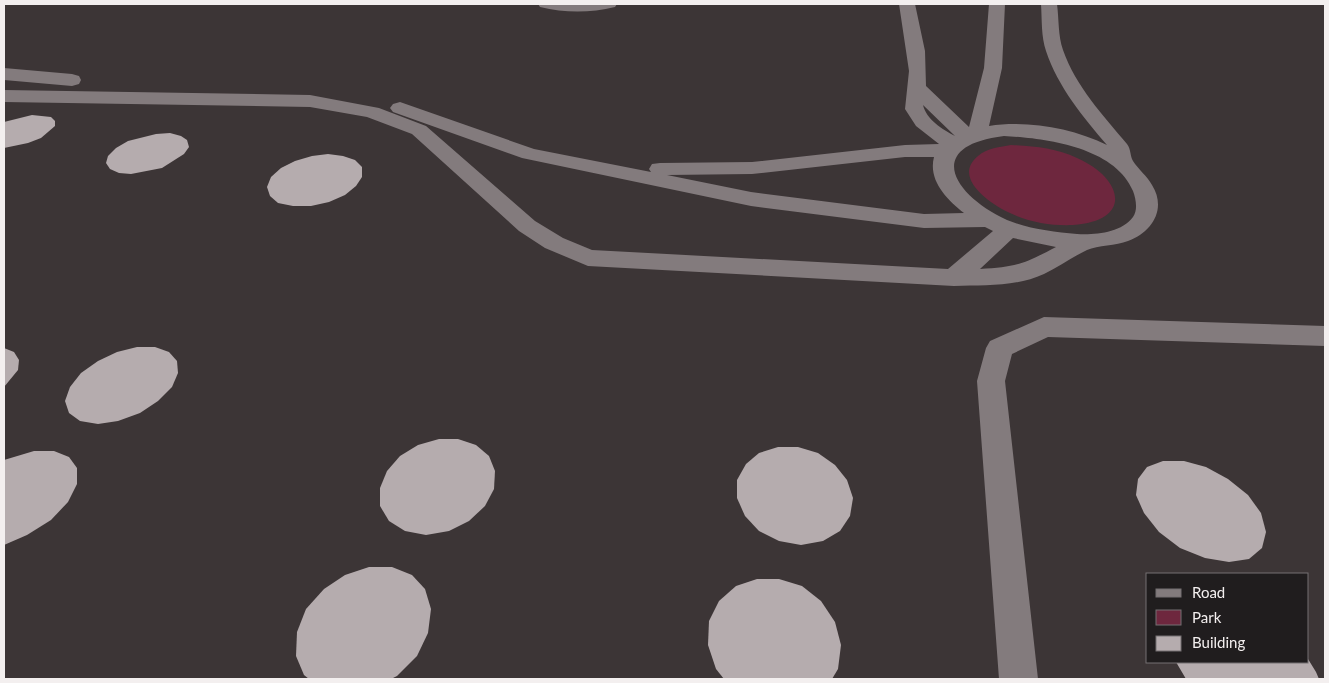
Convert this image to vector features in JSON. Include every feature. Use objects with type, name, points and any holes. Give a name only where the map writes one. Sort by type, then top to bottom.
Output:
[{"type":"lane","points":[[546,4],[554,6],[600,6],[610,4]]},
{"type":"lane","points":[[907,4],[918,69],[918,88],[913,100],[914,111],[918,118],[962,141]]},
{"type":"lane","points":[[997,4],[993,68],[962,141],[943,162],[944,176],[952,191],[968,206],[999,225]]},
{"type":"lane","points":[[1049,4],[1054,48],[1066,77],[1087,109],[1120,148],[1122,164]]},
{"type":"lane","points":[[4,74],[72,80],[274,86],[361,97],[404,109],[529,154],[752,199],[924,221],[999,225],[1046,239],[1084,242],[1114,238],[1135,228],[1147,214],[1148,197],[1139,180],[1122,164],[1096,148],[1066,137],[1027,130],[1004,130],[962,141],[905,151],[752,168],[604,169]]},
{"type":"lane","points":[[4,96],[310,101],[372,112],[418,130],[527,226],[554,243],[588,258],[954,278],[1008,276],[1034,269],[1084,242]]},
{"type":"lane","points":[[954,278],[999,225]]},
{"type":"lane","points":[[1018,679],[991,381],[1000,348],[1044,327],[1325,336]]},
{"type":"green space","points":[[1011,145],[1053,150],[1093,166],[1112,187],[1115,198],[1113,207],[1106,216],[1093,222],[1073,225],[1033,221],[1002,209],[977,190],[969,173],[971,164],[985,151]]},
{"type":"building","points":[[32,115],[51,117],[55,121],[55,126],[41,138],[4,148],[4,122]]},
{"type":"building","points":[[170,133],[187,140],[189,147],[184,154],[162,168],[131,174],[119,173],[110,169],[106,163],[108,156],[116,148],[128,141],[156,134]]},
{"type":"building","points":[[328,154],[355,160],[362,167],[362,177],[356,186],[345,195],[329,202],[311,206],[293,206],[278,203],[270,196],[267,187],[271,177],[281,168],[295,161]]},
{"type":"building","points":[[137,347],[155,347],[169,352],[177,361],[178,373],[172,387],[158,401],[140,413],[118,421],[98,424],[80,421],[69,413],[65,401],[70,387],[81,373],[98,361],[117,352]]},
{"type":"building","points":[[4,348],[14,352],[19,360],[18,370],[4,387]]},
{"type":"building","points":[[439,439],[458,439],[476,445],[489,456],[495,471],[494,489],[485,506],[469,521],[449,531],[426,535],[405,531],[389,521],[380,506],[380,488],[387,471],[400,456],[418,445]]},
{"type":"building","points":[[778,447],[798,447],[818,453],[835,465],[847,480],[853,498],[850,516],[840,531],[823,541],[801,545],[779,541],[759,531],[745,516],[737,498],[737,480],[746,464],[759,453]]},
{"type":"building","points":[[34,451],[54,451],[69,457],[77,468],[77,484],[68,502],[51,520],[27,535],[4,545],[4,460]]},
{"type":"building","points":[[1163,461],[1184,461],[1206,467],[1228,479],[1248,495],[1261,513],[1266,532],[1262,548],[1249,559],[1229,562],[1205,558],[1180,548],[1159,532],[1144,513],[1136,495],[1138,479],[1147,467]]},
{"type":"building","points":[[369,567],[392,567],[412,575],[425,589],[431,609],[428,633],[417,656],[397,676],[391,679],[309,679],[304,675],[296,656],[297,632],[306,609],[324,589],[345,575]]},
{"type":"building","points":[[757,579],[779,579],[802,586],[821,601],[835,622],[841,645],[838,669],[832,679],[724,679],[716,669],[708,645],[709,621],[719,601],[736,586]]},
{"type":"building","points":[[1309,661],[1319,679],[1186,679],[1177,663],[1309,663]]}]
